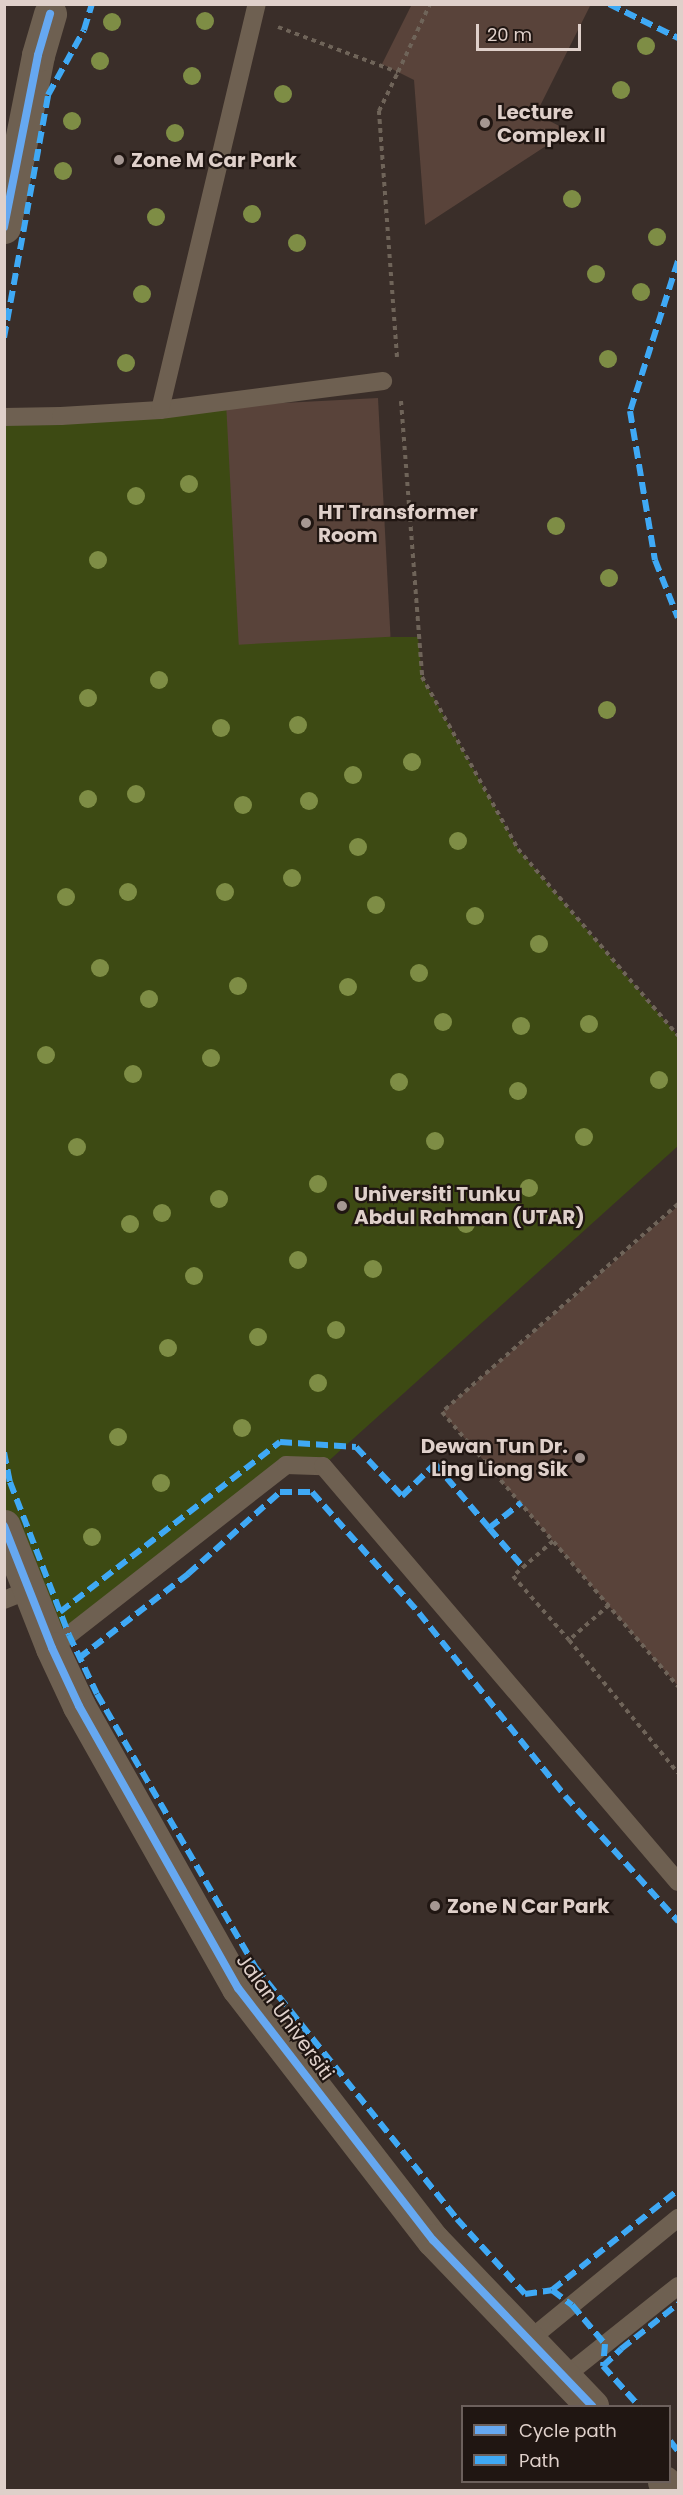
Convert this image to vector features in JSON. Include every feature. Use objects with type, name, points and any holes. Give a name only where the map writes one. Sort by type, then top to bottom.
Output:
[{"type":"street","points":[[4,227],[38,55],[54,8]]},
{"type":"street","name":"Jalan Universiti","points":[[4,1526],[17,1595],[52,1648],[79,1706],[238,1988],[433,2240],[591,2405]]},
{"type":"lane","points":[[160,410],[256,11]]},
{"type":"lane","points":[[4,417],[61,417],[160,410],[383,381]]},
{"type":"lane","points":[[52,1648],[286,1465],[323,1466],[678,1882]]},
{"type":"lane","points":[[529,2340],[678,2217]]},
{"type":"lane","points":[[564,2377],[678,2286]]},
{"type":"path","points":[[398,362],[379,111],[430,4]]},
{"type":"path","points":[[256,11],[398,72]]},
{"type":"path","points":[[400,398],[422,677],[518,849],[678,1036]]},
{"type":"path","points":[[678,1204],[442,1412],[678,1686]]},
{"type":"path","points":[[553,1541],[513,1576],[569,1640],[678,1773]]},
{"type":"path","points":[[569,1640],[609,1605]]},
{"type":"green space","points":[[226,409],[390,637],[418,637],[422,677],[518,849],[678,1036],[678,1146],[323,1466],[286,1465],[52,1648],[5,1526],[5,417]]},
{"type":"building","name":"Lecture Complex II","points":[[412,4],[591,4],[536,114],[569,131],[425,225],[414,80],[382,64]]},
{"type":"building","name":"HT Transformer Room","points":[[378,398],[391,637],[239,645],[226,406]]},
{"type":"building","name":"Dewan Tun Dr. Ling Liong Sik","points":[[678,1206],[678,1686],[442,1412]]},
{"type":"marked path","points":[[4,338],[48,95],[84,30],[92,4]]},
{"type":"marked path","points":[[609,4],[678,38]]},
{"type":"marked path","points":[[678,261],[630,411],[655,560],[678,618]]},
{"type":"marked path","points":[[60,1612],[280,1442],[356,1447],[402,1496],[435,1464],[489,1528],[521,1503]]},
{"type":"marked path","points":[[4,1452],[10,1482],[69,1635],[97,1694],[256,1968],[457,2219],[525,2294],[552,2290],[572,2305],[605,2344],[603,2366],[638,2405]]},
{"type":"marked path","points":[[79,1658],[188,1574],[280,1492],[312,1492],[419,1613],[565,1796],[678,1921]]},
{"type":"marked path","points":[[489,1528],[523,1567]]},
{"type":"marked path","points":[[552,2290],[678,2190]]},
{"type":"marked path","points":[[603,2366],[678,2304]]},
{"type":"marked path","points":[[671,2442],[678,2451]]},
{"type":"cycle path","points":[[4,227],[38,55],[50,14]]},
{"type":"cycle path","points":[[4,1526],[52,1648],[79,1706],[238,1988],[433,2240],[591,2405]]},
{"type":"place","name":"Lecture Complex II","points":[[485,123]]},
{"type":"place","name":"Zone M Car Park","points":[[119,160]]},
{"type":"place","name":"HT Transformer Room","points":[[306,523]]},
{"type":"place","name":"Universiti Tunku Abdul Rahman (UTAR)","points":[[342,1206]]},
{"type":"place","name":"Dewan Tun Dr. Ling Liong Sik","points":[[580,1458]]},
{"type":"place","name":"Zone N Car Park","points":[[435,1906]]}]
